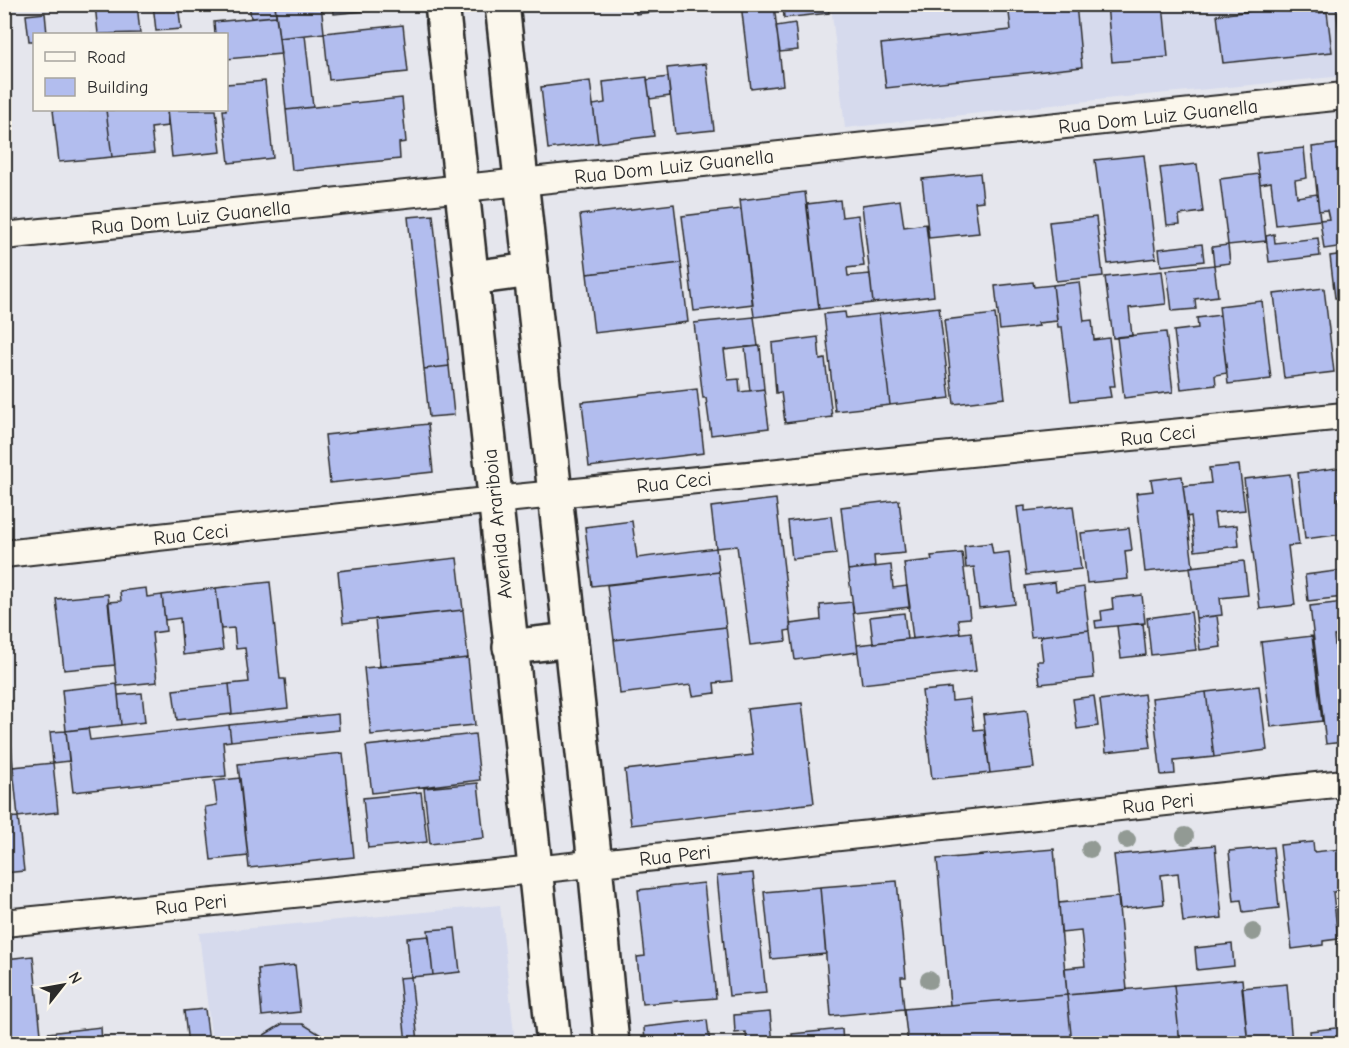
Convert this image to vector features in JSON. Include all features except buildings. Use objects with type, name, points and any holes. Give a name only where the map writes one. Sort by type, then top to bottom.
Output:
[{"type":"main road","name":"Avenida Arariboia","points":[[442,4],[554,1044]]},
{"type":"main road","points":[[502,4],[595,864],[612,1044]]},
{"type":"main road","points":[[471,278],[531,270]]},
{"type":"main road","points":[[510,646],[571,640]]},
{"type":"street","name":"Rua Dom Luiz Guanella","points":[[4,236],[1344,96]]},
{"type":"street","name":"Rua Ceci","points":[[4,554],[495,500],[1344,416]]},
{"type":"street","name":"Rua Peri","points":[[4,923],[595,864],[1344,783]]},
{"type":"shaded area","points":[[831,5],[1344,5],[1344,76],[1115,98],[845,128]]},
{"type":"shaded area","points":[[500,905],[515,1043],[212,1043],[199,933]]}]
